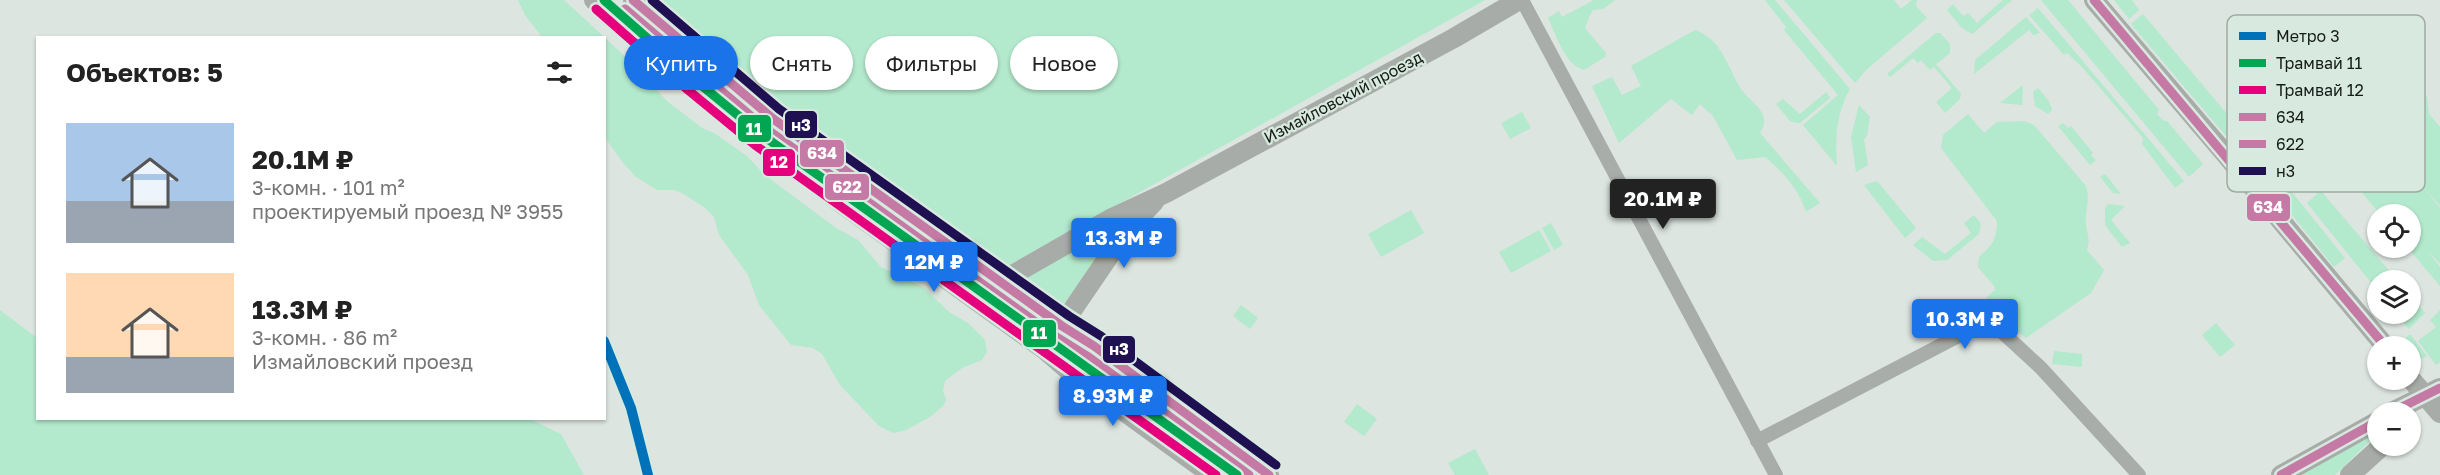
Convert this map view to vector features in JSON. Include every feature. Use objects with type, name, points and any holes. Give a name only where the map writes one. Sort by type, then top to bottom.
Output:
[{"type":"main road","points":[[594,0],[678,77],[845,206],[1045,350],[1075,376],[1209,473],[1220,454],[1233,448]]},
{"type":"main road","points":[[633,0],[772,118],[1062,326],[1094,346],[1269,475]]},
{"type":"main road","name":"Измайловский проезд","points":[[1000,282],[1112,218],[1166,193],[1521,0]]},
{"type":"main road","points":[[2094,0],[2227,155]]},
{"type":"main road","points":[[2257,192],[2377,336]]},
{"type":"main road","name":"Измайловский проезд","points":[[1045,350],[1124,234],[1166,193]]},
{"type":"main road","points":[[2412,402],[2433,391]]},
{"type":"main road","points":[[2433,391],[2440,413]]},
{"type":"main road","points":[[2421,406],[2433,391]]},
{"type":"main road","points":[[2281,475],[2367,427]]},
{"type":"main road","points":[[2350,475],[2371,456]]},
{"type":"street","points":[[1521,0],[1776,475]]},
{"type":"street","points":[[1757,441],[1989,320],[2041,368],[2139,475]]},
{"type":"green space","points":[[518,0],[564,0],[603,36],[541,36],[525,15]]},
{"type":"green space","points":[[650,0],[1485,0],[1009,265],[998,268],[988,265],[775,108],[754,90],[853,90],[853,36],[750,36],[750,86],[738,76],[738,36],[692,36]]},
{"type":"green space","points":[[1594,0],[1615,0],[1603,9],[1593,10],[1590,14],[1585,28],[1606,53],[1605,57],[1584,70],[1577,67],[1566,56],[1548,18],[1559,11],[1562,17]]},
{"type":"green space","points":[[1765,0],[1775,0],[1850,89],[1837,126],[1837,166],[1803,125],[1838,95],[1784,30],[1786,27]]},
{"type":"green space","points":[[1784,0],[1894,0],[1901,9],[1912,0],[1917,0],[1916,6],[1927,18],[1866,70],[1855,83]]},
{"type":"green space","points":[[2003,0],[2012,0],[1972,34],[1962,28],[1947,10],[1953,4],[1963,16],[1968,13],[1977,23]]},
{"type":"green space","points":[[2041,0],[2068,0],[2159,110],[2157,114],[2167,121],[2203,164],[2189,177]]},
{"type":"green space","points":[[2114,0],[2132,0],[2139,10],[2129,19]]},
{"type":"green space","points":[[2038,8],[2184,181],[2175,188],[2142,144],[2143,138],[2082,67],[2067,53],[2064,55],[2029,15]]},
{"type":"green space","points":[[2143,14],[2227,114],[2227,137],[2131,24]]},
{"type":"green space","points":[[2026,17],[2040,33],[2033,35],[2029,30],[1974,74],[1975,60]]},
{"type":"green space","points":[[1695,30],[1704,34],[1718,47],[1741,89],[1763,115],[1764,123],[1760,133],[1820,203],[1806,212],[1790,182],[1765,157],[1737,160],[1713,116],[1700,104],[1692,115],[1671,99],[1619,143],[1592,86],[1612,77],[1622,95],[1641,86],[1631,66]]},
{"type":"green space","points":[[1936,33],[1940,33],[1950,44],[1950,53],[1936,64],[1961,94],[1960,99],[1945,113],[1936,102],[1952,88],[1934,67],[1930,70],[1921,60],[1918,63],[1913,58],[1890,77],[1887,74]]},
{"type":"green space","points":[[606,39],[624,55],[624,90],[657,90],[667,101],[702,128],[714,133],[747,156],[765,175],[836,228],[858,240],[881,267],[923,287],[949,312],[968,323],[985,340],[987,352],[982,360],[962,368],[945,381],[943,391],[946,400],[943,406],[930,417],[906,430],[893,433],[879,426],[840,385],[822,354],[813,348],[791,345],[759,305],[748,275],[719,235],[714,217],[704,207],[682,193],[674,190],[657,190],[636,177],[606,139]]},
{"type":"green space","points":[[2023,85],[2022,105],[2000,103]]},
{"type":"green space","points":[[2038,88],[2049,101],[2052,110],[2048,114],[2035,106],[2033,92]]},
{"type":"green space","points":[[1826,92],[1830,98],[1800,123],[1791,122],[1776,104],[1783,99],[1800,114]]},
{"type":"green space","points":[[2427,96],[2429,114],[2440,127],[2440,206],[2425,189],[2425,98]]},
{"type":"green space","points":[[1859,105],[1870,117],[1867,136],[1864,139],[1868,165],[1856,172],[1851,137]]},
{"type":"green space","points":[[1522,112],[1531,128],[1510,139],[1501,123]]},
{"type":"green space","points":[[1968,114],[1984,133],[1997,122],[2024,121],[2034,125],[2086,186],[2088,201],[2086,221],[2089,241],[2087,250],[2104,270],[2091,293],[2026,338],[1986,306],[1987,297],[1995,290],[1978,267],[1979,257],[1993,242],[1997,221],[1941,148],[1943,135]]},
{"type":"green space","points":[[2063,123],[2068,128],[2071,126],[2093,153],[2091,155],[2096,160],[2090,165],[2058,126]]},
{"type":"green space","points":[[2105,174],[2121,194],[2113,193],[2100,177]]},
{"type":"green space","points":[[1877,181],[1916,228],[1905,238],[1864,185]]},
{"type":"green space","points":[[2425,189],[2440,208],[2440,264],[2427,250],[2440,267],[2440,286],[2416,258],[2421,258],[2421,204],[2372,204],[2361,192],[2425,192]]},
{"type":"green space","points":[[2274,192],[2292,192],[2345,258],[2334,267]]},
{"type":"green space","points":[[2315,192],[2322,192],[2367,245],[2367,258],[2378,258],[2388,270],[2367,270],[2367,278],[2307,203],[2317,194]]},
{"type":"green space","points":[[2108,204],[2125,206],[2111,220],[2130,243],[2122,247],[2105,225],[2105,208]]},
{"type":"green space","points":[[1411,210],[1424,233],[1381,257],[1368,234]]},
{"type":"green space","points":[[1974,215],[1981,224],[1979,234],[1947,260],[1933,261],[1913,245],[1922,237],[1945,254],[1971,233],[1964,223]]},
{"type":"green space","points":[[1551,223],[1563,245],[1554,250],[1542,228]]},
{"type":"green space","points":[[1114,225],[1117,228],[1067,300],[1058,307],[1052,308],[1022,286],[1022,280]]},
{"type":"green space","points":[[1539,230],[1551,251],[1511,273],[1499,252]]},
{"type":"green space","points":[[1241,305],[1258,318],[1250,329],[1233,316]]},
{"type":"green space","points":[[0,310],[36,337],[36,420],[532,420],[561,434],[584,475],[0,475]]},
{"type":"green space","points":[[2440,310],[2440,362],[2436,365],[2421,345],[2421,339],[2436,327],[2430,320]]},
{"type":"green space","points":[[2216,323],[2235,345],[2220,357],[2202,335]]},
{"type":"green space","points":[[2405,324],[2414,324],[2409,329]]},
{"type":"green space","points":[[2421,348],[2427,356],[2421,359]]},
{"type":"green space","points":[[2054,351],[2082,354],[2082,367],[2052,364]]},
{"type":"green space","points":[[1357,404],[1377,419],[1364,436],[1344,422]]},
{"type":"green space","points":[[2367,436],[2367,444],[2335,475],[2302,475]]},
{"type":"green space","points":[[1475,449],[1489,475],[1455,475],[1448,463]]},
{"type":"metro line","name":"3","points":[[606,346],[631,408],[648,475]]},
{"type":"tram line","name":"11","points":[[604,0],[696,81],[762,135],[1237,475]]},
{"type":"tram line","name":"12","points":[[596,9],[755,145],[1216,475]]},
{"type":"transit line","name":"634","points":[[633,0],[772,118],[1062,326],[1094,346],[1269,475]]},
{"type":"transit line","name":"н3","points":[[652,0],[779,109],[1069,316],[1101,336],[1276,465]]},
{"type":"transit line","name":"634","points":[[2094,0],[2227,158]]},
{"type":"transit line","name":"622","points":[[625,9],[765,128],[1055,336],[1087,356],[1249,475]]},
{"type":"transit line","name":"634","points":[[2255,192],[2377,336]]},
{"type":"transit line","name":"634","points":[[2412,402],[2440,388]]},
{"type":"transit line","name":"634","points":[[2281,475],[2367,427]]}]
